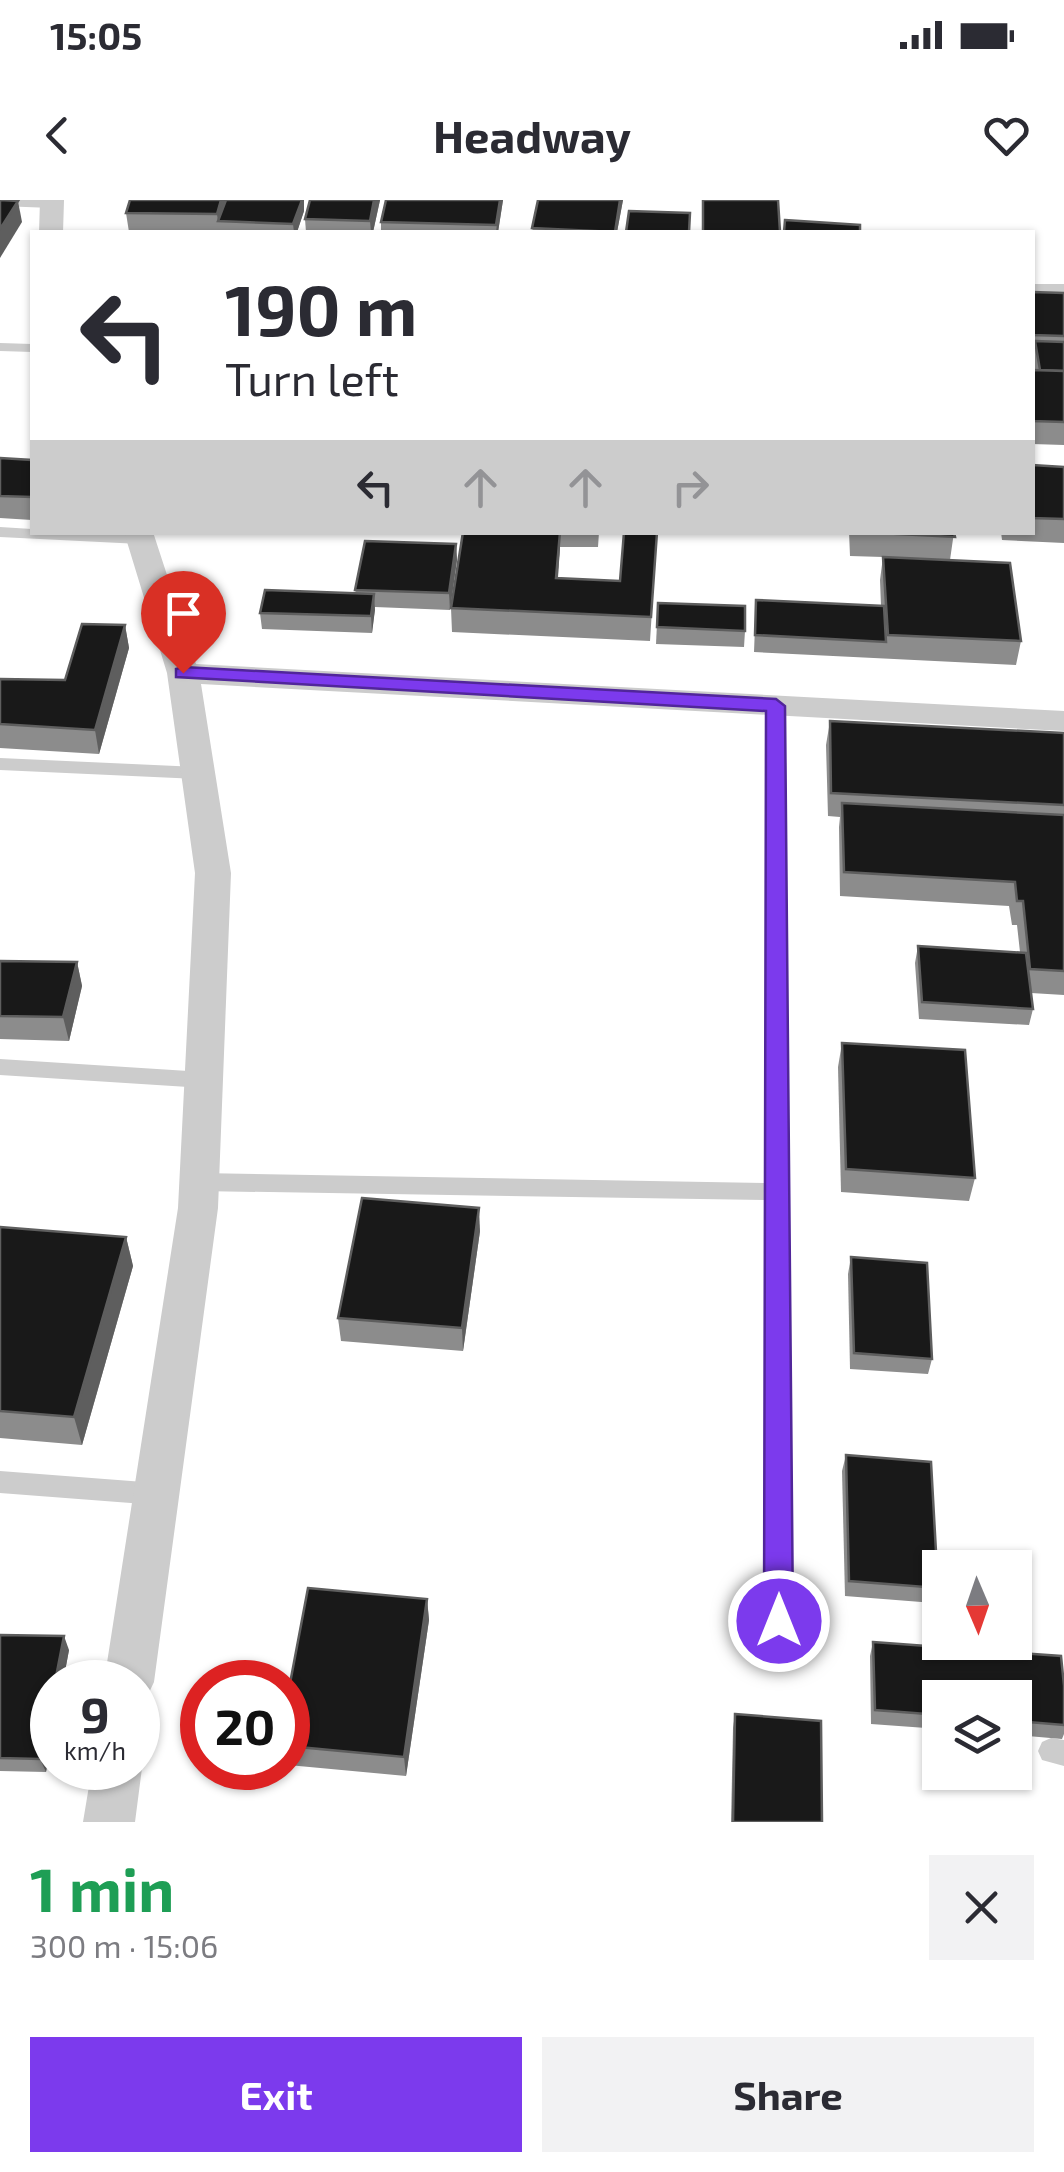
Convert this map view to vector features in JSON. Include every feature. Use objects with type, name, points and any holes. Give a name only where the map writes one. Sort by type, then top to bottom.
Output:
[{"type":"street","points":[[51,230],[52,202]]},
{"type":"street","points":[[1035,291],[1064,292]]},
{"type":"street","points":[[132,1660],[199,1182],[213,873],[183,673],[139,536]]},
{"type":"street","points":[[183,673],[1064,721]]},
{"type":"street","points":[[109,1822],[114,1790]]},
{"type":"lane","points":[[0,202],[52,202]]},
{"type":"lane","points":[[0,346],[30,348]]},
{"type":"lane","points":[[0,532],[30,533]]},
{"type":"lane","points":[[104,535],[139,536]]},
{"type":"lane","points":[[776,706],[779,1660]]},
{"type":"lane","points":[[0,764],[198,774]]},
{"type":"lane","points":[[0,1067],[204,1080]]},
{"type":"lane","points":[[199,1182],[777,1192]]},
{"type":"lane","points":[[0,1482],[156,1494]]},
{"type":"building","points":[[0,200],[18,201],[0,229]]},
{"type":"building","points":[[130,200],[221,200],[217,214],[126,213]]},
{"type":"building","points":[[226,200],[302,200],[293,224],[218,221]]},
{"type":"building","points":[[310,200],[374,200],[370,221],[305,219]]},
{"type":"building","points":[[386,200],[500,200],[496,225],[381,222]]},
{"type":"building","points":[[538,200],[620,200],[615,230],[532,228]]},
{"type":"building","points":[[703,200],[778,200],[780,230],[703,230]]},
{"type":"building","points":[[629,211],[690,213],[689,230],[626,230]]},
{"type":"building","points":[[785,220],[860,225],[860,230],[784,230]]},
{"type":"building","points":[[1035,292],[1064,293],[1064,336],[1035,335]]},
{"type":"building","points":[[1035,341],[1064,342],[1064,371],[1040,370]]},
{"type":"building","points":[[1035,370],[1064,371],[1064,422],[1035,421]]},
{"type":"building","points":[[0,458],[30,460],[30,497],[0,496]]},
{"type":"building","points":[[1035,465],[1064,467],[1064,519],[1035,518]]},
{"type":"building","points":[[463,535],[560,535],[556,578],[620,581],[624,535],[657,535],[651,617],[451,608]]},
{"type":"building","points":[[365,541],[456,544],[449,593],[355,590]]},
{"type":"building","points":[[883,557],[1010,563],[1021,641],[888,635]]},
{"type":"building","points":[[265,590],[374,594],[371,616],[260,613]]},
{"type":"building","points":[[756,600],[884,606],[886,642],[755,635]]},
{"type":"building","points":[[658,603],[745,606],[745,631],[657,627]]},
{"type":"building","points":[[82,624],[125,625],[95,730],[0,724],[0,679],[65,680]]},
{"type":"building","points":[[830,721],[1064,733],[1064,805],[831,793]]},
{"type":"building","points":[[842,803],[1064,815],[1064,971],[1030,969],[1023,901],[1017,901],[1015,882],[844,872]]},
{"type":"building","points":[[918,946],[1026,953],[1033,1009],[922,1002]]},
{"type":"building","points":[[0,961],[77,962],[63,1017],[0,1016]]},
{"type":"building","points":[[842,1043],[965,1050],[975,1178],[846,1169]]},
{"type":"building","points":[[362,1198],[479,1208],[462,1328],[338,1318]]},
{"type":"building","points":[[0,1227],[126,1237],[74,1417],[0,1411]]},
{"type":"building","points":[[851,1257],[927,1263],[932,1359],[854,1353]]},
{"type":"building","points":[[846,1455],[931,1462],[936,1550],[922,1550],[922,1587],[849,1581]]},
{"type":"building","points":[[308,1588],[427,1599],[404,1757],[310,1748],[310,1660],[294,1660]]},
{"type":"building","points":[[0,1635],[64,1636],[59,1660],[30,1660],[30,1759],[0,1758]]},
{"type":"building","points":[[873,1642],[922,1646],[922,1660],[1032,1660],[1032,1654],[1061,1656],[1064,1725],[1032,1722],[1032,1680],[922,1680],[922,1714],[875,1710]]},
{"type":"building","points":[[735,1714],[821,1721],[822,1822],[733,1822]]},
{"type":"route","points":[[183,673],[776,706],[779,1621]]}]
